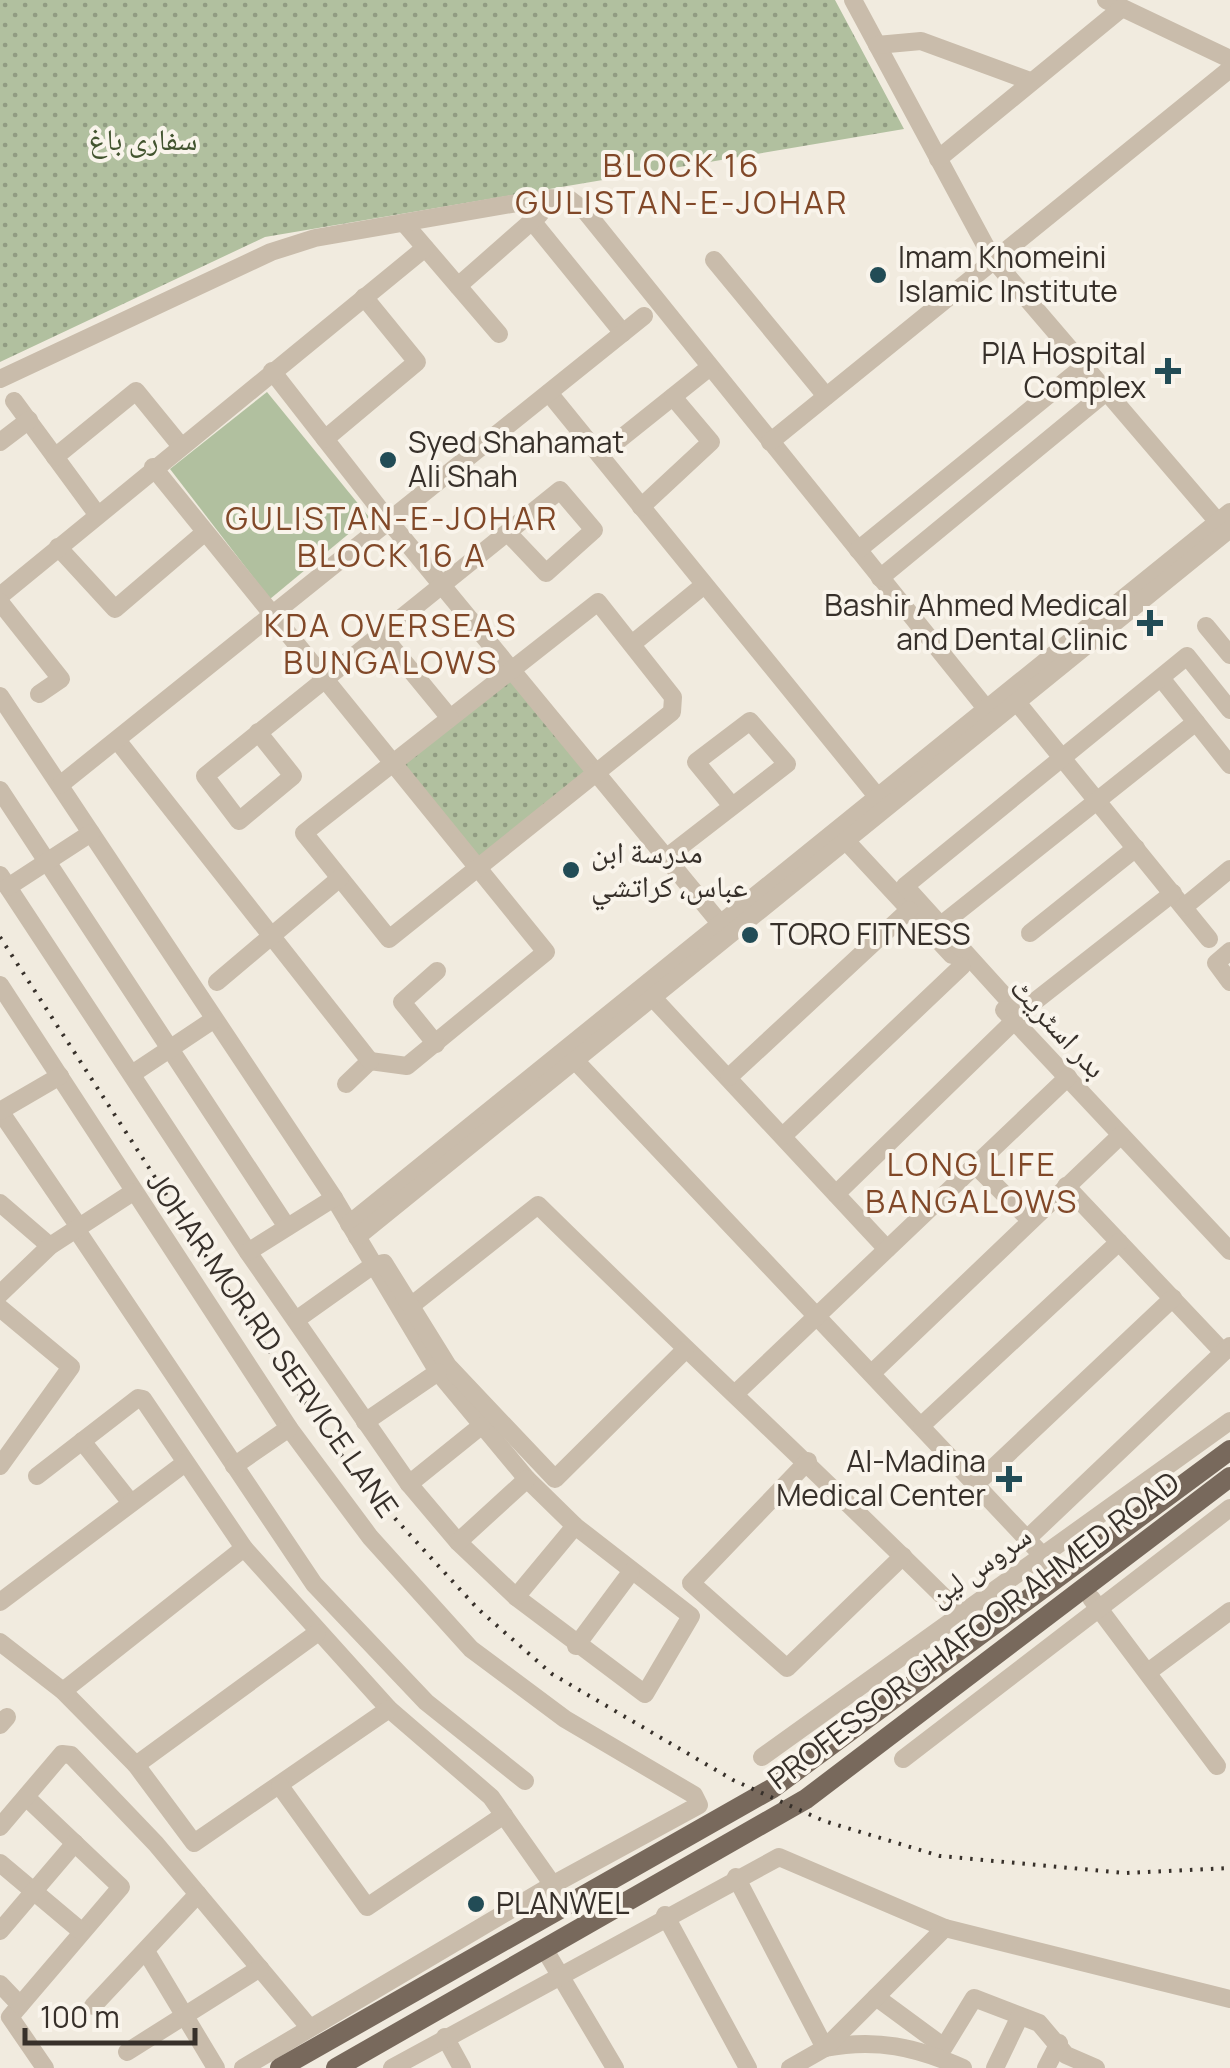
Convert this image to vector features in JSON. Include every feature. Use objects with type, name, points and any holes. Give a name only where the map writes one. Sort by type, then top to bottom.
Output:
[{"type":"main road","points":[[280,2068],[774,1788],[1230,1450]]},
{"type":"main road","name":"PROFESSOR GHAFOOR AHMED ROAD","points":[[336,2068],[806,1800],[946,1695],[1080,1587],[1230,1477]]},
{"type":"main road","points":[[414,1992],[426,2018]]},
{"type":"street","points":[[570,1056],[654,999],[847,842],[1011,696],[1226,524],[992,258],[853,0]]},
{"type":"street","points":[[938,159],[1114,4],[1230,60]]},
{"type":"street","points":[[877,45],[921,40],[1030,81]]},
{"type":"street","points":[[770,442],[992,258],[1230,69]]},
{"type":"street","points":[[458,286],[557,199]]},
{"type":"street","points":[[0,378],[271,252],[315,238],[569,200],[586,212],[985,708]]},
{"type":"street","points":[[532,221],[623,332]]},
{"type":"street","points":[[404,223],[499,334]]},
{"type":"street","points":[[39,694],[61,679],[0,599],[180,445],[425,248]]},
{"type":"street","points":[[714,260],[826,396]]},
{"type":"street","points":[[325,439],[417,362],[364,297]]},
{"type":"street","points":[[60,785],[644,316]]},
{"type":"street","points":[[600,455],[710,366]]},
{"type":"street","points":[[858,550],[1084,366]]},
{"type":"street","points":[[272,371],[389,521],[719,922]]},
{"type":"street","points":[[56,457],[136,391],[180,445]]},
{"type":"street","points":[[880,578],[1106,392]]},
{"type":"street","points":[[549,393],[876,796]]},
{"type":"street","points":[[642,507],[711,442],[673,396]]},
{"type":"street","points":[[14,401],[98,514]]},
{"type":"street","points":[[0,442],[29,420]]},
{"type":"street","points":[[117,740],[370,1061],[408,1066],[546,952],[153,468]]},
{"type":"street","points":[[258,732],[293,776],[239,821],[204,776],[258,732],[324,682],[560,490],[594,530],[546,573],[508,533]]},
{"type":"street","points":[[58,547],[115,608],[204,532]]},
{"type":"street","points":[[632,644],[704,585]]},
{"type":"street","points":[[598,602],[674,697],[672,712],[390,939],[304,834],[511,670],[598,602]]},
{"type":"street","points":[[1206,626],[1230,654]]},
{"type":"street","points":[[382,634],[450,718]]},
{"type":"street","points":[[1230,710],[1187,656],[905,886],[1020,1013],[1178,900],[1230,869]]},
{"type":"street","points":[[1160,678],[1230,765]]},
{"type":"street","points":[[0,696],[334,1198],[438,1372],[527,1479],[631,1572],[691,1616],[645,1694],[576,1646],[516,1597],[458,1542],[409,1484],[248,1252],[4,881],[91,833]]},
{"type":"street","points":[[353,1230],[570,1056],[719,922],[985,708],[1011,696]]},
{"type":"street","points":[[1011,696],[1209,939]]},
{"type":"street","points":[[667,857],[786,764],[750,721],[696,762],[732,806]]},
{"type":"street","points":[[941,925],[1196,722]]},
{"type":"street","points":[[0,790],[288,1227]]},
{"type":"street","name":"بدر اسٹریٹ","points":[[847,842],[1230,1251]]},
{"type":"street","points":[[1030,933],[1136,848]]},
{"type":"street","points":[[218,982],[340,878]]},
{"type":"street","points":[[729,1077],[909,910]]},
{"type":"street","points":[[1226,988],[1216,962],[1230,951]]},
{"type":"street","points":[[783,1136],[962,966]]},
{"type":"street","points":[[436,1044],[402,1002],[437,971]]},
{"type":"street","name":"JOHAR MOR RD SERVICE LANE","points":[[0,986],[8,1014],[60,1076],[289,1428],[370,1537],[470,1649],[565,1719],[694,1796],[699,1806],[554,1884],[243,2068]]},
{"type":"street","points":[[654,999],[886,1249]]},
{"type":"street","points":[[132,1074],[214,1020]]},
{"type":"street","points":[[836,1194],[1014,1021]]},
{"type":"street","points":[[570,1056],[1060,1574]]},
{"type":"street","points":[[346,1084],[370,1061]]},
{"type":"street","points":[[60,1076],[0,1111],[234,1466],[314,1584],[426,1702],[525,1781]]},
{"type":"street","points":[[737,1392],[1068,1077]]},
{"type":"street","points":[[872,1373],[1029,1219],[1122,1135]]},
{"type":"street","points":[[975,1166],[1029,1219]]},
{"type":"street","points":[[1029,1537],[1226,1349],[1066,1186]]},
{"type":"street","points":[[0,1294],[50,1246],[133,1192]]},
{"type":"street","points":[[248,1252],[334,1198]]},
{"type":"street","points":[[0,1203],[50,1246]]},
{"type":"street","points":[[412,1305],[536,1204],[686,1350],[737,1392],[959,1612]]},
{"type":"street","points":[[922,1425],[1120,1242]]},
{"type":"street","points":[[296,1320],[372,1266],[384,1263],[448,1366],[555,1480],[686,1350]]},
{"type":"street","points":[[976,1483],[1173,1298]]},
{"type":"street","points":[[0,1466],[71,1367],[2,1315]]},
{"type":"street","points":[[365,1422],[438,1372]]},
{"type":"street","points":[[37,1476],[140,1398],[244,1548],[389,1709],[491,1797],[566,1906]]},
{"type":"street","name":"سروس لین","points":[[762,1758],[959,1612],[1230,1421]]},
{"type":"street","points":[[409,1484],[480,1426]]},
{"type":"street","points":[[234,1466],[289,1428]]},
{"type":"street","points":[[82,1441],[131,1503]]},
{"type":"street","points":[[808,1461],[692,1583],[790,1667],[903,1556]]},
{"type":"street","points":[[0,1602],[185,1463]]},
{"type":"street","points":[[458,1542],[527,1479]]},
{"type":"street","points":[[903,1759],[1098,1605],[1230,1508]]},
{"type":"street","points":[[516,1597],[576,1526]]},
{"type":"street","points":[[63,1691],[244,1548]]},
{"type":"street","points":[[576,1646],[631,1572]]},
{"type":"street","points":[[1080,1587],[1098,1605],[1217,1766]]},
{"type":"street","points":[[1148,1672],[1224,1616],[1230,1638]]},
{"type":"street","points":[[136,1764],[317,1632]]},
{"type":"street","points":[[0,1642],[63,1691],[136,1764],[194,1843],[389,1709]]},
{"type":"street","points":[[0,1827],[62,1754],[71,1755],[198,1894],[309,2028]]},
{"type":"street","points":[[280,1786],[367,1907],[504,1815]]},
{"type":"street","points":[[26,1797],[121,1887],[81,1930],[10,2023],[44,2068]]},
{"type":"street","points":[[0,1931],[75,1843]]},
{"type":"street","points":[[392,2068],[666,1915],[780,1857],[945,1928],[1230,1999]]},
{"type":"street","points":[[0,1862],[81,1930]]},
{"type":"street","points":[[736,1878],[825,2048]]},
{"type":"street","points":[[93,2006],[198,1894]]},
{"type":"street","points":[[666,1915],[748,2068]]},
{"type":"street","points":[[800,2066],[825,2048],[945,1928]]},
{"type":"street","points":[[546,1950],[615,2068]]},
{"type":"street","points":[[146,1953],[216,2068]]},
{"type":"street","points":[[127,2052],[260,1968]]},
{"type":"street","points":[[0,1984],[20,2005]]},
{"type":"street","points":[[876,1997],[944,2047],[992,2068],[1020,2016]]},
{"type":"street","points":[[944,2047],[974,1998],[1039,2023],[1066,2055],[1096,2068]]},
{"type":"street","points":[[446,2037],[462,2068]]},
{"type":"street","points":[[825,2048],[864,2040],[935,2056],[963,2068]]},
{"type":"street","points":[[1046,2068],[1058,2042]]},
{"type":"street","points":[[890,2046],[899,2068]]},
{"type":"green space","name":"سفاری باغ","points":[[0,0],[835,0],[904,129],[265,237],[0,362]]},
{"type":"green space","points":[[267,392],[369,517],[270,599],[170,469]]},
{"type":"green space","points":[[511,670],[598,772],[477,868],[392,764]]},
{"type":"railway","points":[[0,937],[240,1309],[356,1476],[478,1609],[552,1674],[733,1780],[824,1821],[940,1856],[1125,1873],[1230,1868]]},
{"type":"place","name":"Imam Khomeini Islamic Institute","points":[[878,275]]},
{"type":"place","name":"PIA Hospital Complex","points":[[1168,371]]},
{"type":"place","name":"Syed Shahamat Ali Shah","points":[[388,460]]},
{"type":"place","name":"Bashir Ahmed Medical and Dental Clinic","points":[[1150,623]]},
{"type":"place","name":"مدرسة ابن عباس، كراتشي","points":[[571,870]]},
{"type":"place","name":"TORO FITNESS","points":[[750,935]]},
{"type":"place","name":"Al-Madina Medical Center","points":[[1009,1479]]},
{"type":"place","name":"PLANWEL","points":[[476,1904]]},
{"type":"district","name":"BLOCK 16 GULISTAN-E-JOHAR","points":[[682,184]]},
{"type":"district","name":"GULISTAN-E-JOHAR BLOCK 16 A","points":[[392,538]]},
{"type":"district","name":"KDA OVERSEAS BUNGALOWS","points":[[391,644]]},
{"type":"district","name":"LONG LIFE BANGALOWS","points":[[972,1184]]}]
